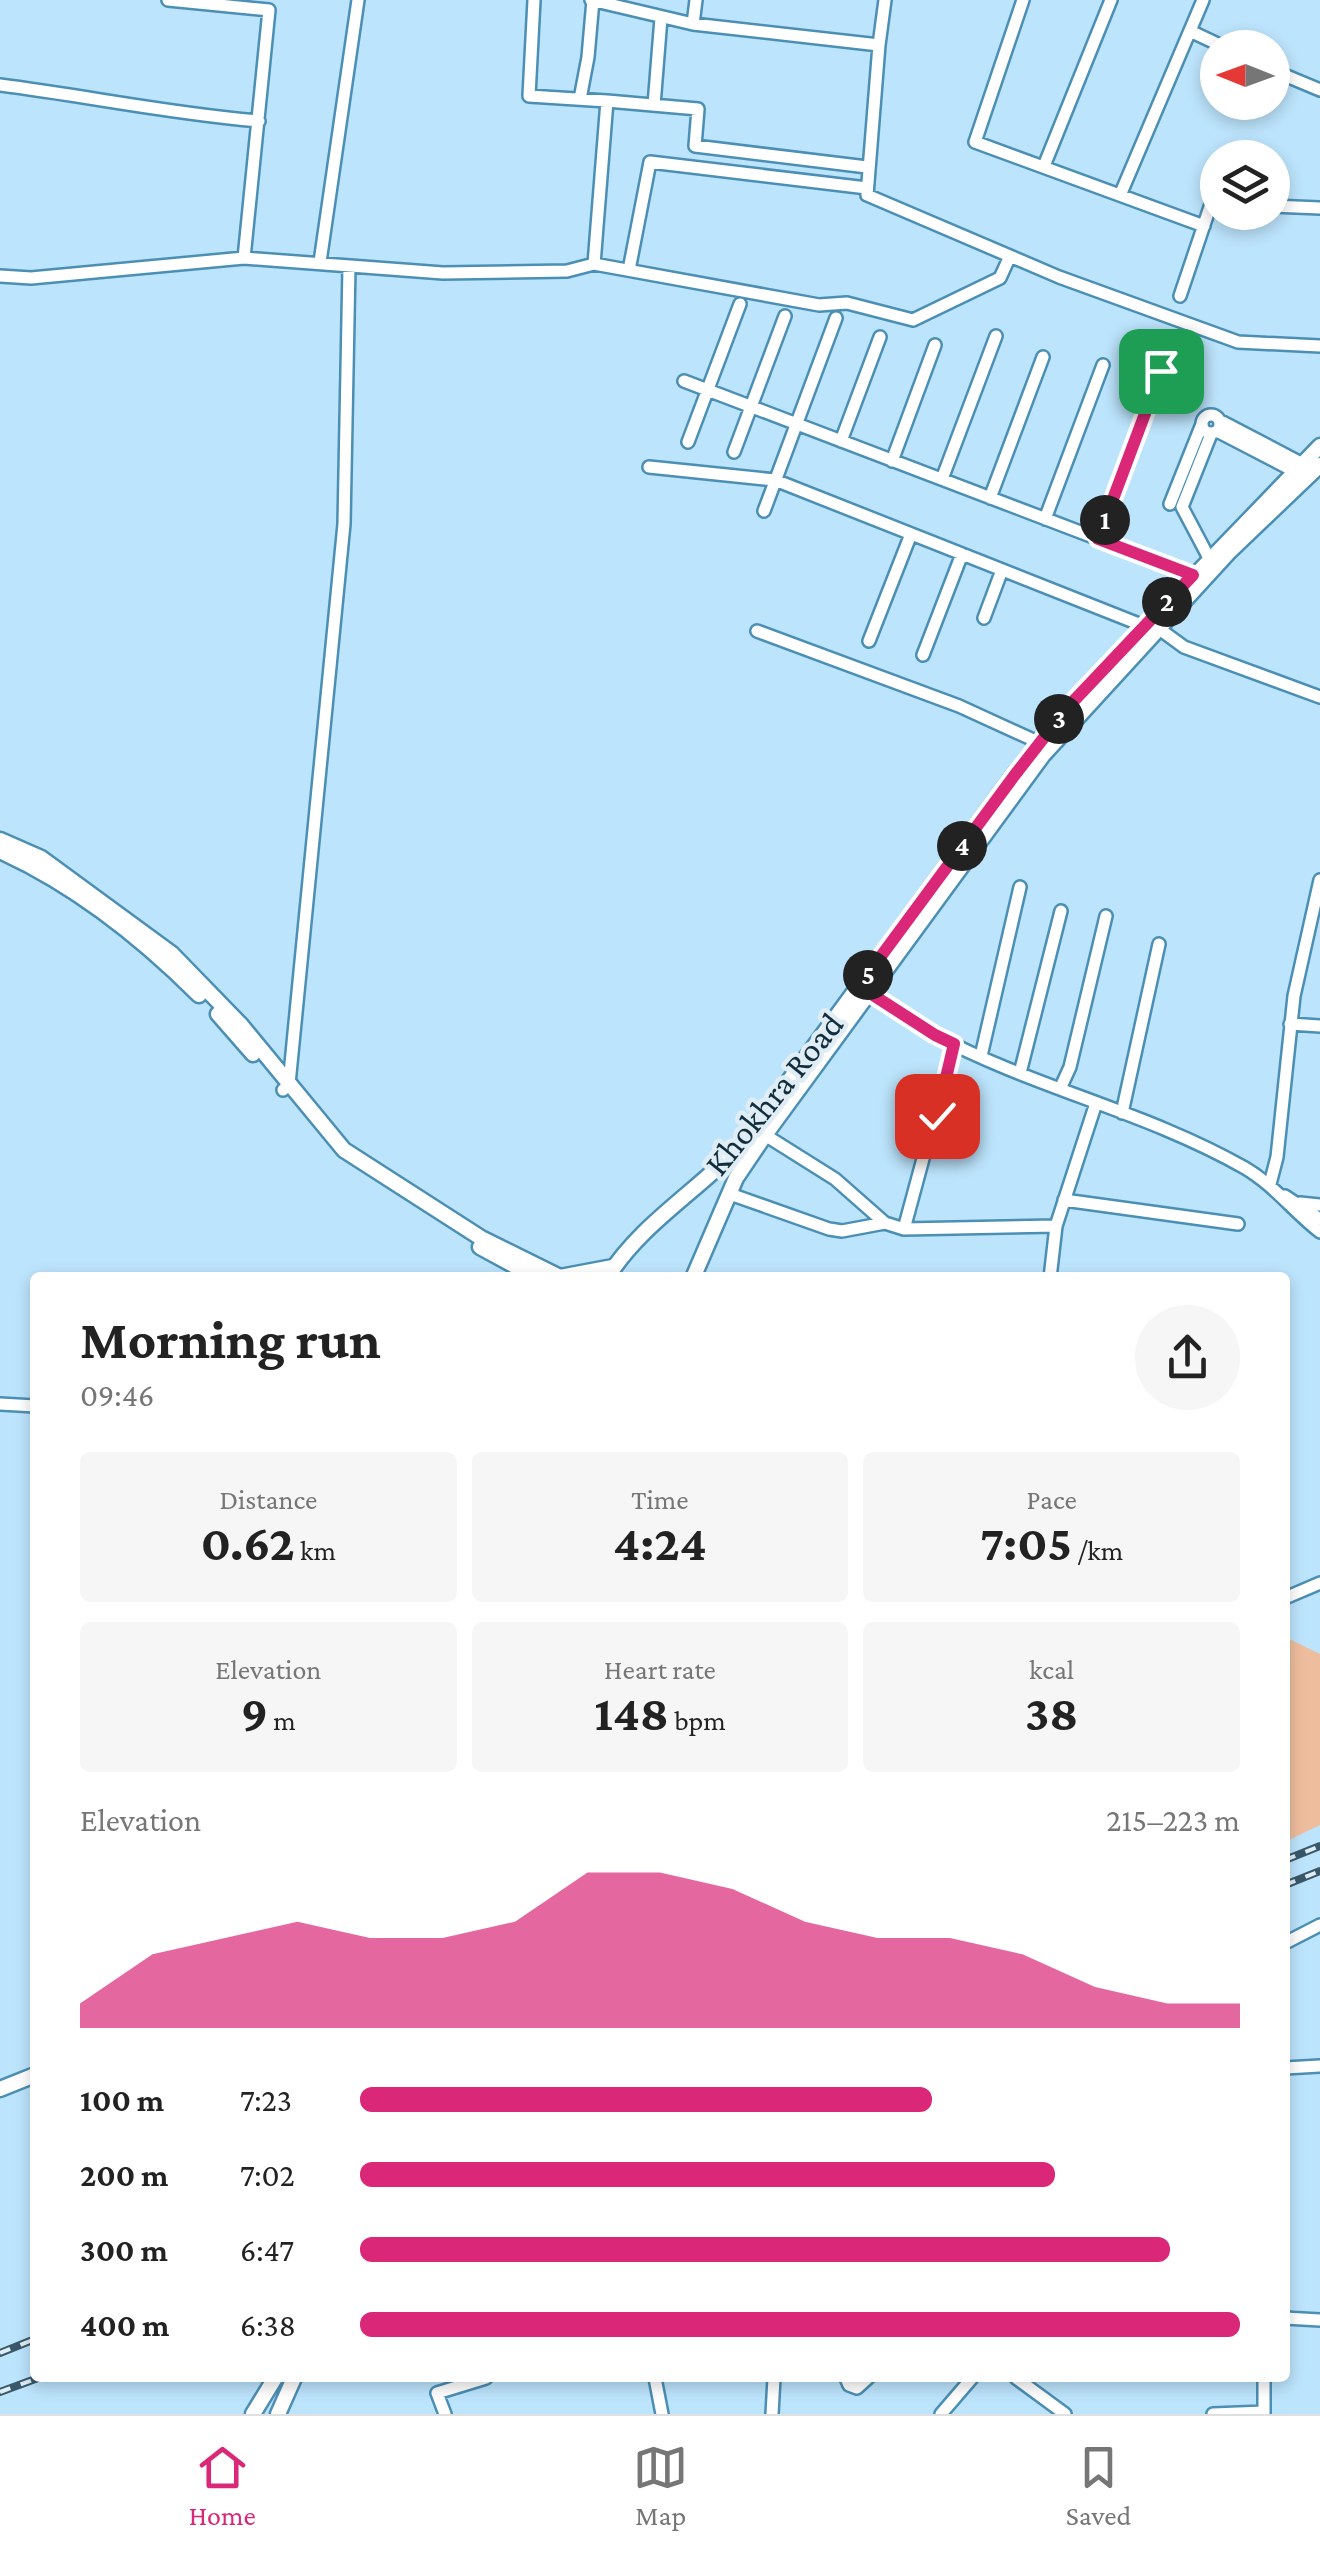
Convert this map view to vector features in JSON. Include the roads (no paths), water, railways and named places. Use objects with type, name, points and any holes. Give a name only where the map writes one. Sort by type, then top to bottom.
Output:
[{"type":"main road","name":"Khokhra Road","points":[[610,1272],[665,1212],[720,1168],[744,1142],[1043,755],[1193,575],[1320,446]]},
{"type":"main road","name":"Khokhra Road","points":[[696,1272],[736,1178],[1067,708],[1320,466]]},
{"type":"main road","points":[[0,840],[41,858],[172,954],[241,1025],[340,1158],[470,1242],[525,1272]]},
{"type":"main road","points":[[0,850],[52,877],[168,964],[344,1150],[481,1238],[551,1272]]},
{"type":"main road","points":[[720,1168],[736,1178]]},
{"type":"main road","points":[[0,2089],[30,2077]]},
{"type":"main road","points":[[253,2414],[273,2382]]},
{"type":"main road","points":[[278,2414],[292,2382]]},
{"type":"street","points":[[168,0],[270,5],[244,258]]},
{"type":"street","points":[[320,262],[358,0]]},
{"type":"street","points":[[534,0],[529,96],[698,109],[694,146],[868,167]]},
{"type":"street","points":[[580,99],[592,0],[635,5],[661,18],[694,24],[879,45]]},
{"type":"street","points":[[694,24],[696,0]]},
{"type":"street","points":[[884,0],[866,196],[1010,256],[1238,342],[1320,346]]},
{"type":"street","points":[[1024,0],[975,142],[1200,224]]},
{"type":"street","points":[[1044,166],[1111,0]]},
{"type":"street","points":[[1120,193],[1203,0]]},
{"type":"street","points":[[654,105],[661,18]]},
{"type":"street","points":[[1190,30],[1200,35]]},
{"type":"street","points":[[1290,78],[1320,90]]},
{"type":"street","points":[[0,85],[96,97],[187,115],[259,121]]},
{"type":"street","points":[[594,264],[606,101]]},
{"type":"street","points":[[629,270],[650,162],[867,188]]},
{"type":"street","points":[[1290,207],[1320,208]]},
{"type":"street","points":[[1180,296],[1203,230]]},
{"type":"street","points":[[0,276],[31,278],[244,258],[443,273],[567,271],[594,264],[818,304],[847,303],[913,320],[1000,278],[1010,256]]},
{"type":"street","points":[[286,1087],[344,524],[349,267]]},
{"type":"street","points":[[688,442],[740,304]]},
{"type":"street","points":[[734,452],[785,316]]},
{"type":"street","points":[[764,511],[836,318]]},
{"type":"street","points":[[942,480],[996,336]]},
{"type":"street","points":[[841,441],[880,338]]},
{"type":"street","points":[[892,460],[935,345]]},
{"type":"street","points":[[990,498],[1043,357]]},
{"type":"street","points":[[1045,519],[1103,365]]},
{"type":"street","points":[[1098,539],[1161,371]]},
{"type":"street","points":[[684,381],[1193,575]]},
{"type":"street","points":[[1212,427],[1298,467]]},
{"type":"street","points":[[1170,504],[1212,427]]},
{"type":"street","points":[[1209,558],[1182,506],[1212,427]]},
{"type":"street","points":[[648,467],[775,480],[1151,627],[1184,647],[1320,697]]},
{"type":"street","points":[[869,641],[911,534]]},
{"type":"street","points":[[922,655],[962,554]]},
{"type":"street","points":[[984,618],[1002,570]]},
{"type":"street","points":[[757,631],[958,706],[1040,743]]},
{"type":"street","points":[[1270,1184],[1277,1157],[1290,1024],[1304,939],[1320,880]]},
{"type":"street","points":[[981,1056],[1020,887]]},
{"type":"street","points":[[1020,1073],[1062,912]]},
{"type":"street","points":[[1060,1089],[1070,1067],[1106,916]]},
{"type":"street","points":[[1122,1114],[1159,944]]},
{"type":"street","points":[[865,990],[954,1044],[1172,1132],[1246,1168],[1270,1184],[1292,1211],[1320,1232]]},
{"type":"street","points":[[1290,1024],[1320,1026]]},
{"type":"street","points":[[904,1229],[954,1044]]},
{"type":"street","points":[[1051,1272],[1056,1226],[1096,1103]]},
{"type":"street","points":[[765,1135],[834,1179],[884,1223],[904,1229],[1056,1226]]},
{"type":"street","points":[[730,1194],[830,1229],[842,1231],[884,1223]]},
{"type":"street","points":[[1281,1194],[1320,1219]]},
{"type":"street","points":[[1064,1200],[1238,1224]]},
{"type":"street","points":[[1300,1203],[1320,1205]]},
{"type":"street","points":[[0,1404],[30,1406]]},
{"type":"street","points":[[1290,1596],[1320,1583]]},
{"type":"street","points":[[1290,1940],[1320,1925]]},
{"type":"street","points":[[1290,2068],[1320,2066]]},
{"type":"street","points":[[1290,2318],[1320,2320]]},
{"type":"street","points":[[445,2414],[436,2394],[474,2382]]},
{"type":"street","points":[[656,2382],[662,2414]]},
{"type":"street","points":[[772,2414],[774,2382]]},
{"type":"street","points":[[941,2414],[969,2382]]},
{"type":"street","points":[[1021,2382],[1065,2414]]},
{"type":"street","points":[[1213,2414],[1264,2413],[1264,2382]]},
{"type":"railway","points":[[1290,1858],[1320,1846]]},
{"type":"railway","points":[[1290,1883],[1320,1871]]},
{"type":"railway","points":[[0,2353],[30,2341]]},
{"type":"railway","points":[[0,2392],[30,2381]]}]
